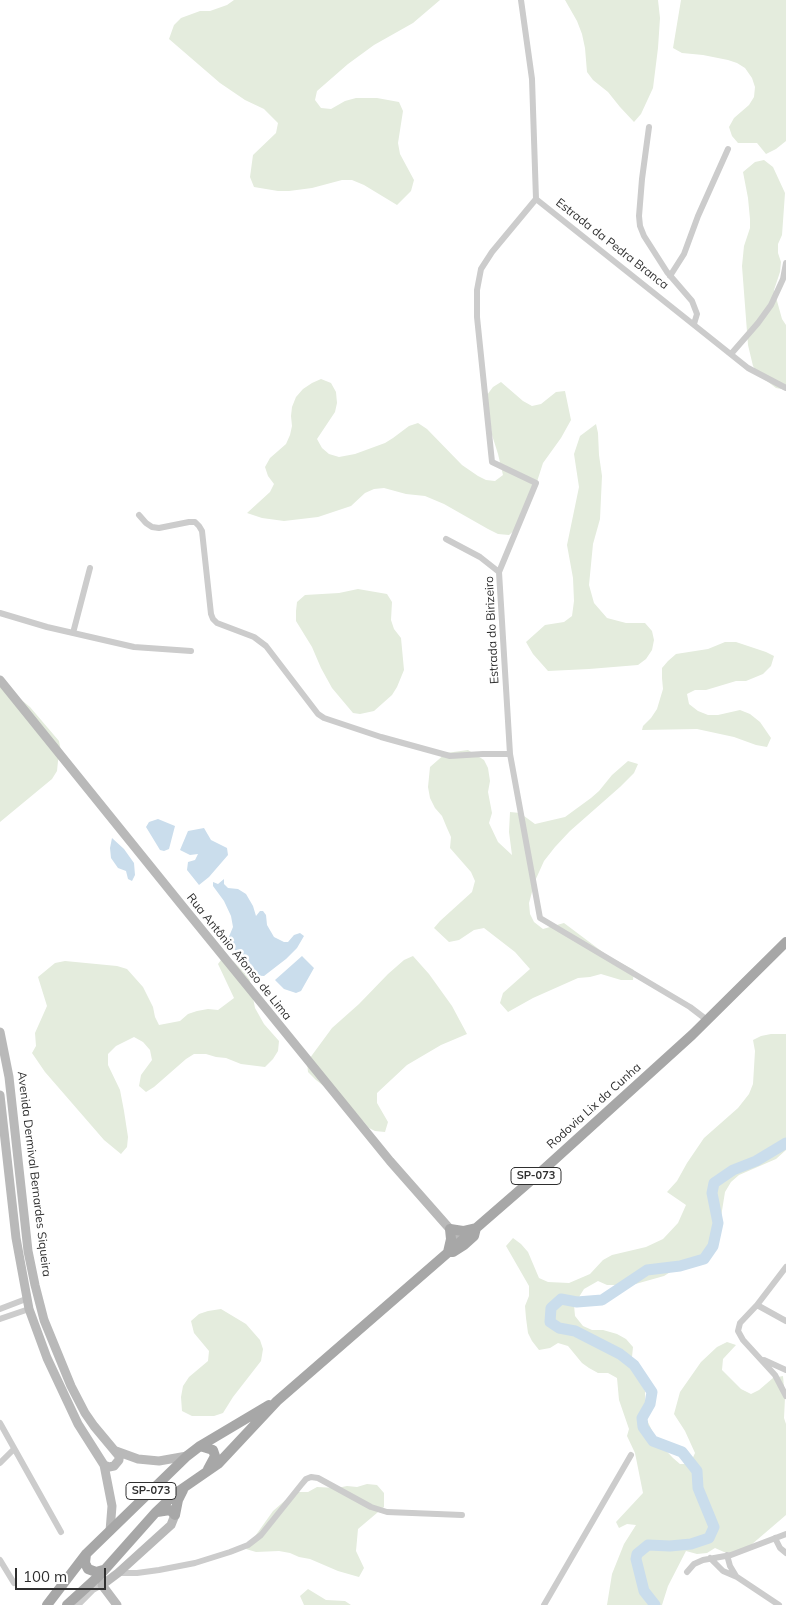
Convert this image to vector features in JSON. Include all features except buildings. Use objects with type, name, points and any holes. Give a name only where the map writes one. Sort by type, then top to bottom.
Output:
[{"type":"main road","name":"Rua Antônio Afonso de Lima","points":[[0,680],[384,1154],[463,1243]]},
{"type":"main road","name":"Rodovia Lix da Cunha","points":[[463,1243],[474,1236],[476,1228],[543,1170],[707,1020],[786,942]]},
{"type":"main road","name":"Avenida Dermival Bernardes Siqueira","points":[[0,1032],[9,1078],[28,1251],[44,1320],[59,1359],[85,1413],[101,1435],[116,1451]]},
{"type":"main road","name":"Avenida Dermival Bernardes Siqueira","points":[[0,1095],[4,1166],[26,1299],[47,1358],[62,1392],[78,1424],[104,1465]]},
{"type":"main road","points":[[463,1243],[453,1252],[448,1252],[450,1229],[463,1231],[476,1228]]},
{"type":"main road","name":"SP-073","points":[[67,1605],[100,1575],[156,1512],[176,1493],[218,1464],[277,1401],[448,1252]]},
{"type":"main road","name":"SP-073","points":[[47,1605],[86,1554],[187,1456],[200,1446],[277,1401]]},
{"type":"main road","points":[[200,1446],[213,1450],[215,1456],[205,1474]]},
{"type":"main road","points":[[116,1451],[138,1459],[152,1460],[187,1456]]},
{"type":"main road","points":[[110,1531],[112,1506],[104,1465],[110,1467],[117,1463],[119,1456],[116,1451]]},
{"type":"main road","points":[[117,1605],[102,1585],[171,1525],[178,1500],[185,1487]]},
{"type":"main road","points":[[156,1512],[170,1510],[175,1515]]},
{"type":"main road","points":[[86,1554],[85,1563],[88,1568],[96,1572],[103,1570]]},
{"type":"street","name":"Estrada da Pedra Branca","points":[[521,0],[532,79],[536,199],[748,368],[786,388]]},
{"type":"street","points":[[649,127],[642,179],[640,226],[644,236],[670,276],[696,308],[697,314],[694,324]]},
{"type":"street","points":[[670,276],[684,254],[698,216],[728,149]]},
{"type":"street","name":"Estrada do Birizeiro","points":[[536,199],[492,252],[481,269],[477,290],[477,317],[492,462],[536,483],[499,572],[510,754],[540,918],[690,1007],[707,1020]]},
{"type":"street","points":[[731,354],[771,305],[783,279],[786,263]]},
{"type":"street","points":[[139,515],[152,527],[159,528],[189,522],[195,522],[199,526],[202,531],[213,619],[218,623],[254,637],[266,646],[318,714],[324,718],[381,737],[450,756],[510,754]]},
{"type":"street","points":[[446,539],[480,557],[499,572]]},
{"type":"street","points":[[73,633],[90,568]]},
{"type":"street","points":[[0,613],[47,628],[134,647],[191,651]]},
{"type":"street","points":[[785,1270],[738,1326],[740,1335],[784,1384],[786,1396]]},
{"type":"street","points":[[0,1309],[26,1299]]},
{"type":"street","points":[[757,1305],[786,1321]]},
{"type":"street","points":[[0,1319],[29,1309]]},
{"type":"street","points":[[761,1359],[786,1370]]},
{"type":"street","points":[[0,1423],[61,1532]]},
{"type":"street","points":[[0,1463],[14,1449]]},
{"type":"street","points":[[544,1605],[631,1455]]},
{"type":"street","points":[[118,1573],[137,1573],[195,1563],[248,1545],[261,1535],[306,1479],[311,1477],[318,1478],[371,1507],[387,1512],[462,1515]]},
{"type":"street","points":[[687,1572],[694,1564],[703,1560],[727,1555],[786,1534]]},
{"type":"street","points":[[775,1538],[780,1548],[786,1553]]},
{"type":"street","points":[[727,1555],[730,1566],[737,1577]]},
{"type":"street","points":[[710,1558],[724,1570],[779,1605]]},
{"type":"street","points":[[0,1560],[14,1583]]},
{"type":"street","points":[[78,1605],[93,1590],[102,1585]]},
{"type":"green space","points":[[234,0],[440,0],[413,23],[374,45],[348,64],[317,91],[315,100],[321,108],[331,109],[345,101],[356,98],[377,98],[399,102],[403,111],[398,143],[400,154],[414,180],[411,191],[397,205],[352,180],[342,180],[312,188],[289,191],[254,187],[250,177],[253,155],[276,133],[278,123],[264,109],[245,100],[220,83],[169,39],[174,25],[181,18],[200,11],[210,11],[227,5]]},
{"type":"green space","points":[[565,0],[658,0],[660,18],[653,88],[641,114],[634,122],[608,92],[593,80],[587,72],[582,34]]},
{"type":"green space","points":[[681,0],[786,0],[786,141],[776,149],[766,154],[757,143],[738,143],[732,136],[729,127],[734,118],[749,105],[754,97],[755,87],[752,78],[745,68],[728,60],[682,53],[673,48]]},
{"type":"green space","points":[[764,160],[773,167],[785,193],[782,235],[778,244],[781,262],[780,272],[774,290],[782,319],[786,325],[786,390],[776,388],[759,375],[753,366],[748,345],[742,266],[744,246],[750,228],[750,219],[743,172],[755,162]]},
{"type":"green space","points":[[321,379],[331,383],[336,392],[337,403],[335,412],[317,439],[322,448],[329,454],[339,457],[355,454],[385,443],[409,426],[418,423],[427,429],[462,465],[486,480],[495,481],[503,475],[492,435],[487,395],[493,387],[501,382],[523,401],[532,406],[541,404],[556,392],[565,391],[571,420],[543,463],[534,491],[516,529],[509,535],[498,534],[444,504],[425,496],[406,494],[384,488],[374,489],[365,493],[351,506],[318,517],[284,521],[262,518],[247,513],[270,492],[274,484],[268,476],[265,467],[270,458],[286,444],[290,435],[292,407],[296,397],[303,389]]},
{"type":"green space","points":[[596,424],[602,476],[600,519],[593,544],[589,585],[594,603],[607,618],[626,623],[645,623],[652,631],[654,640],[652,650],[646,659],[638,665],[548,671],[533,654],[526,642],[545,625],[564,622],[572,616],[574,601],[573,578],[567,545],[579,487],[574,454],[580,436]]},
{"type":"green space","points":[[358,589],[387,594],[392,602],[391,620],[394,629],[401,638],[404,670],[392,695],[374,711],[360,714],[353,713],[332,688],[312,647],[296,621],[297,602],[305,595],[339,593]]},
{"type":"green space","points":[[725,642],[736,642],[774,656],[771,666],[763,674],[746,681],[736,681],[706,690],[695,690],[687,694],[689,704],[698,711],[708,715],[718,715],[740,710],[750,714],[760,722],[771,738],[767,747],[697,729],[642,730],[643,726],[657,709],[663,689],[662,668],[668,661],[676,654],[708,649]]},
{"type":"green space","points":[[0,682],[30,707],[59,741],[61,751],[57,771],[52,779],[0,822]]},
{"type":"green space","points":[[468,750],[484,760],[488,768],[490,781],[488,792],[492,813],[489,823],[498,842],[512,855],[509,832],[510,812],[520,813],[535,824],[565,817],[599,791],[612,775],[628,761],[638,764],[634,773],[570,831],[544,861],[535,881],[529,903],[530,914],[534,922],[543,929],[564,923],[608,956],[634,970],[633,980],[621,980],[601,974],[578,978],[533,998],[508,1012],[500,1003],[503,993],[530,969],[515,952],[484,928],[474,930],[459,940],[449,942],[434,928],[472,892],[475,881],[471,872],[450,848],[451,837],[442,816],[430,798],[428,787],[430,767],[446,753]]},
{"type":"green space","points":[[224,956],[233,961],[249,977],[255,1008],[264,1024],[279,1041],[278,1051],[265,1067],[241,1064],[226,1058],[206,1054],[194,1054],[146,1092],[139,1086],[141,1075],[152,1060],[150,1050],[143,1042],[134,1037],[116,1046],[108,1054],[108,1065],[120,1090],[128,1137],[127,1147],[121,1154],[104,1140],[45,1072],[32,1053],[36,1046],[35,1033],[47,1006],[38,977],[55,963],[65,961],[117,966],[127,969],[143,987],[159,1025],[180,1021],[188,1014],[197,1011],[218,1010],[234,998],[218,964]]},
{"type":"green space","points":[[413,956],[429,974],[452,1006],[467,1034],[441,1045],[407,1065],[377,1093],[377,1103],[388,1122],[385,1132],[375,1131],[369,1128],[352,1108],[308,1072],[307,1062],[332,1028],[388,974],[404,960]]},
{"type":"green space","points":[[771,1034],[786,1034],[786,1150],[776,1159],[739,1175],[731,1182],[725,1192],[716,1248],[700,1262],[672,1271],[664,1276],[632,1285],[607,1285],[598,1281],[584,1289],[574,1305],[575,1316],[583,1326],[592,1330],[603,1330],[617,1334],[626,1339],[633,1347],[631,1367],[645,1391],[646,1418],[657,1441],[680,1464],[690,1464],[695,1453],[685,1431],[674,1414],[680,1392],[701,1362],[717,1347],[727,1342],[736,1345],[723,1359],[722,1370],[741,1389],[751,1394],[773,1378],[783,1376],[784,1418],[786,1424],[786,1515],[751,1545],[734,1553],[724,1552],[715,1548],[707,1553],[697,1554],[686,1551],[668,1586],[662,1605],[607,1605],[612,1574],[624,1544],[636,1525],[627,1524],[619,1528],[616,1522],[643,1493],[635,1453],[627,1436],[629,1429],[619,1400],[617,1378],[608,1373],[598,1373],[589,1368],[582,1363],[568,1346],[558,1343],[550,1348],[539,1350],[528,1333],[525,1306],[529,1296],[529,1286],[506,1246],[513,1238],[521,1244],[528,1252],[539,1278],[548,1282],[569,1283],[590,1274],[603,1260],[612,1255],[646,1247],[663,1239],[678,1223],[686,1205],[667,1192],[677,1181],[704,1138],[738,1108],[749,1094],[753,1084],[755,1051],[753,1040]]},
{"type":"green space","points":[[221,1309],[246,1324],[260,1340],[263,1349],[261,1361],[223,1413],[214,1416],[192,1416],[182,1411],[181,1397],[183,1386],[189,1377],[208,1361],[209,1351],[194,1333],[191,1321],[199,1314]]},
{"type":"green space","points":[[367,1484],[377,1485],[384,1493],[384,1507],[358,1529],[356,1551],[364,1568],[359,1577],[290,1553],[279,1551],[256,1552],[246,1549],[273,1511],[297,1492],[308,1492],[317,1487],[357,1487]]},
{"type":"green space","points":[[308,1589],[326,1600],[345,1601],[351,1605],[304,1605],[300,1596]]},
{"type":"water","points":[[158,819],[175,826],[169,849],[164,851],[160,850],[146,827],[149,822]]},
{"type":"water","points":[[204,828],[211,840],[227,848],[228,855],[209,877],[199,885],[187,870],[188,862],[195,860],[198,854],[190,855],[180,850],[188,831]]},
{"type":"water","points":[[112,838],[124,849],[134,863],[135,875],[132,881],[128,879],[126,871],[118,868],[111,858]]},
{"type":"water","points":[[224,879],[224,884],[228,888],[238,889],[246,894],[256,916],[260,911],[263,911],[266,915],[267,925],[274,937],[288,942],[294,935],[300,933],[304,936],[297,948],[286,959],[264,976],[248,975],[240,965],[241,960],[228,939],[233,927],[231,916],[224,901],[213,886],[213,882],[218,884]]},
{"type":"water","points":[[302,956],[314,968],[301,991],[296,993],[284,989],[275,980]]},
{"type":"waterway","points":[[655,1605],[644,1591],[636,1559],[637,1554],[648,1545],[670,1546],[691,1544],[709,1538],[714,1527],[698,1488],[697,1471],[682,1452],[653,1441],[643,1427],[642,1418],[650,1404],[652,1392],[634,1365],[620,1354],[575,1331],[559,1328],[550,1322],[551,1308],[561,1299],[577,1302],[602,1300],[647,1270],[680,1266],[704,1259],[713,1246],[718,1223],[712,1193],[714,1183],[733,1170],[756,1161],[786,1143]]}]
